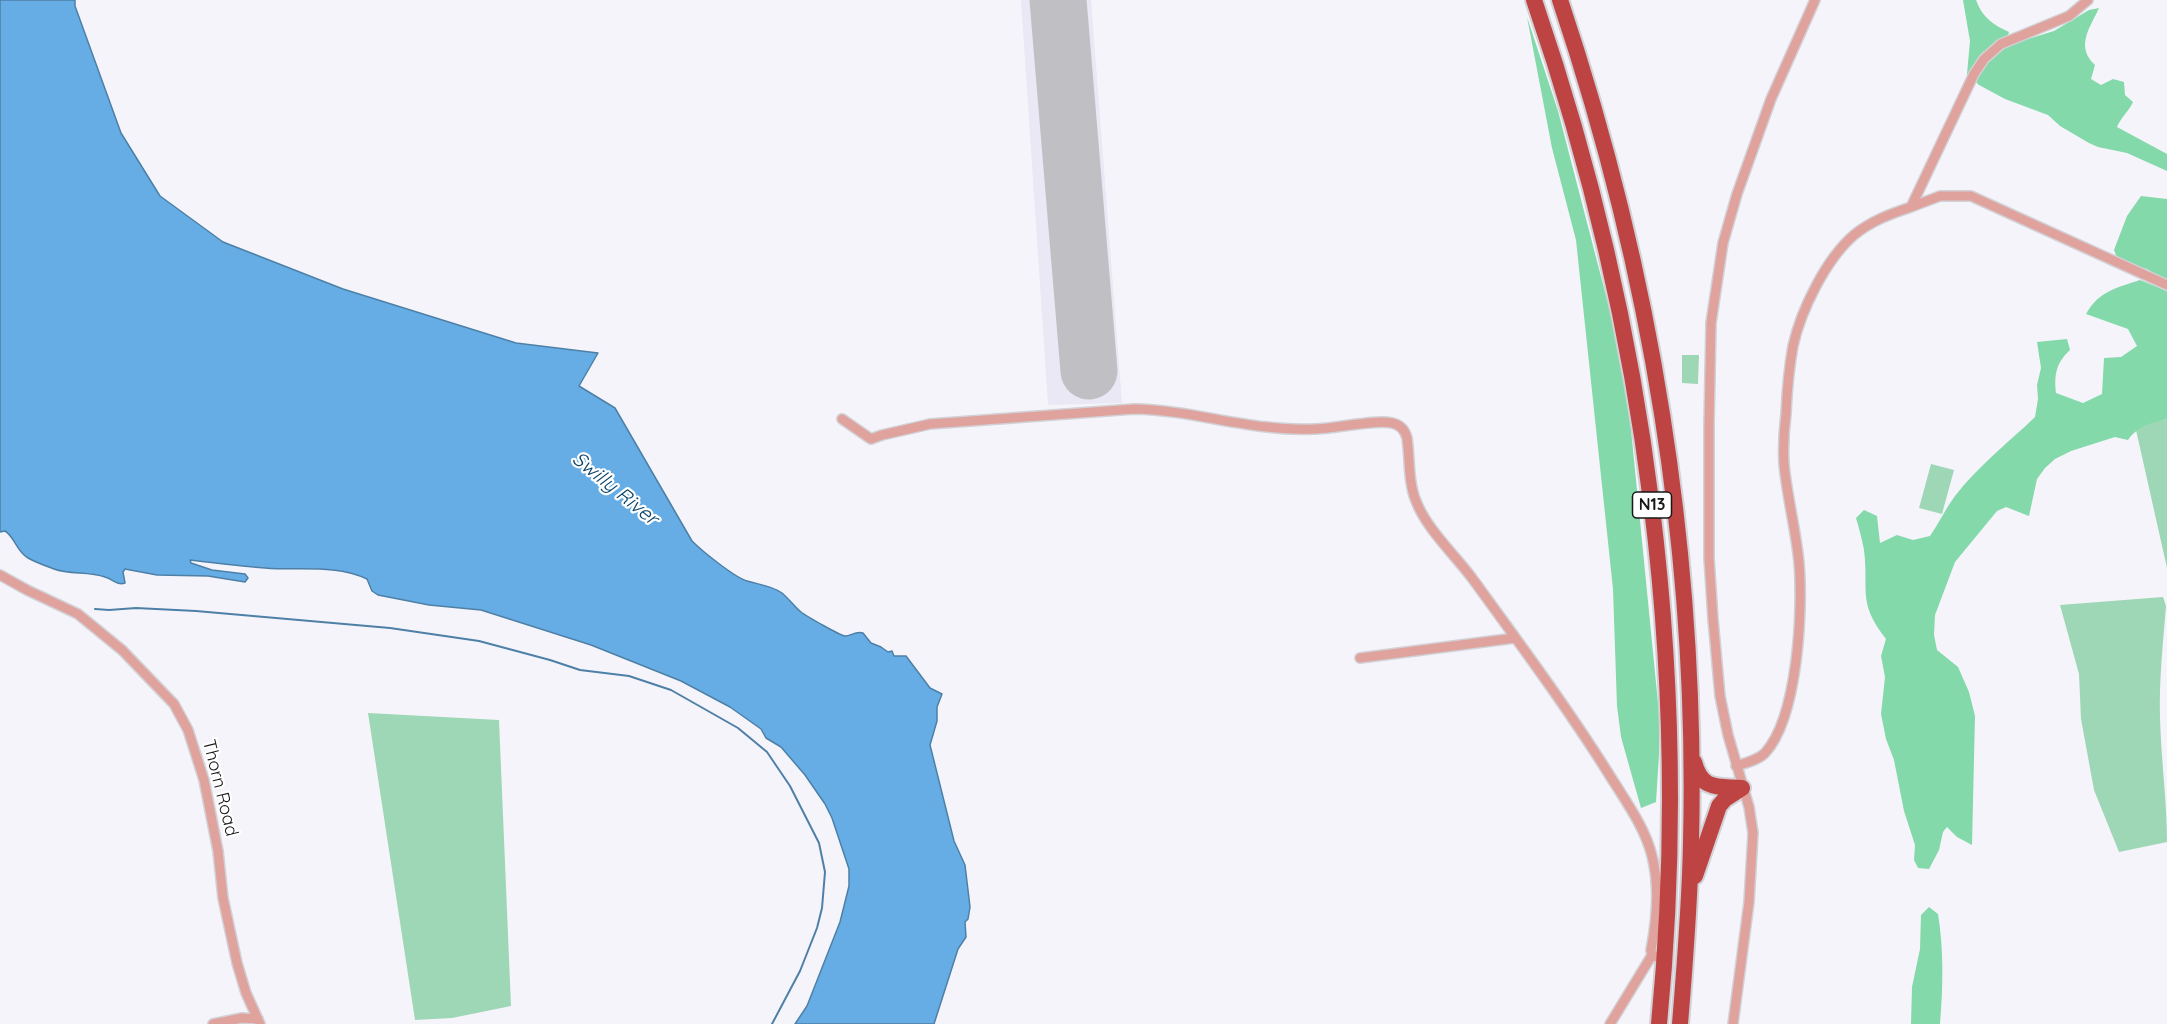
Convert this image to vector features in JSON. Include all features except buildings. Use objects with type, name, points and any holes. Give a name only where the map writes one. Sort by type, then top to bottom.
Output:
[{"type":"highway","name":"N13","points":[[1534,0],[1562,83],[1598,213],[1626,340],[1658,548],[1667,654],[1670,727],[1670,836],[1658,958],[1659,1024]]},
{"type":"highway","name":"N13","points":[[1560,0],[1596,111],[1637,274],[1661,400],[1680,541],[1691,753],[1689,894],[1680,1024]]},
{"type":"highway","points":[[1691,753],[1697,772],[1703,781],[1718,787],[1742,788]]},
{"type":"highway","points":[[1689,894],[1719,806],[1725,799],[1742,788]]},
{"type":"street","points":[[1733,1024],[1754,844],[1751,817],[1736,766],[1720,696],[1709,558],[1711,323],[1723,243],[1737,194],[1771,99],[1815,0]]},
{"type":"street","points":[[1911,207],[1974,74],[1984,59],[2001,44],[2069,16],[2088,0]]},
{"type":"street","points":[[1736,766],[1755,760],[1772,744],[1783,719],[1792,686],[1798,633],[1800,576],[1783,447],[1790,364],[1797,332],[1820,280],[1838,253],[1853,236],[1883,217],[1940,196],[1971,196],[2167,285]]},
{"type":"street","points":[[842,419],[871,439],[930,424],[1134,409],[1298,429],[1393,423],[1404,430],[1413,492],[1421,512],[1515,638],[1600,760],[1646,837],[1652,855],[1657,885],[1651,950],[1658,958],[1610,1024]]},
{"type":"street","name":"Thorn Road","points":[[0,575],[78,614],[122,650],[174,704],[188,730],[204,780],[237,963],[246,993],[259,1022]]},
{"type":"street","points":[[1360,658],[1515,638]]},
{"type":"street","points":[[213,1024],[242,1018],[259,1022]]},
{"type":"shaded area","points":[[1021,0],[1091,0],[1122,403],[1048,405]]},
{"type":"green space","points":[[1963,0],[1976,0],[1981,11],[1989,20],[2009,32],[2005,46],[2054,31],[2089,10],[2099,8],[2085,44],[2089,58],[2095,65],[2091,79],[2101,85],[2113,79],[2124,82],[2125,95],[2133,102],[2117,127],[2167,154],[2167,171],[2127,153],[2089,143],[2060,126],[2048,115],[2005,99],[1979,85],[1967,74],[1970,41]]},
{"type":"green space","points":[[1527,17],[1558,111],[1625,369],[1659,713],[1656,802],[1641,808],[1621,737],[1617,706],[1613,589],[1576,240],[1552,148]]},
{"type":"green space","points":[[2141,196],[2167,199],[2167,282],[2147,269],[2124,264],[2117,258],[2114,250],[2127,216]]},
{"type":"green space","points":[[2140,280],[2167,292],[2167,419],[2145,426],[2136,431],[2128,440],[2115,437],[2071,451],[2055,459],[2037,479],[2029,516],[2006,507],[1997,511],[1955,562],[1935,615],[1934,635],[1937,650],[1958,667],[1969,692],[1975,716],[1972,845],[1957,837],[1947,827],[1929,869],[1918,868],[1914,860],[1915,845],[1904,811],[1894,760],[1886,739],[1881,714],[1885,677],[1881,656],[1886,639],[1871,615],[1868,605],[1864,550],[1856,518],[1864,510],[1877,516],[1880,543],[1897,535],[1913,540],[1930,536],[1964,485],[2035,417],[2038,399],[2037,385],[2041,368],[2037,342],[2067,339],[2070,350],[2057,370],[2056,393],[2083,403],[2102,394],[2104,358],[2121,357],[2137,346],[2128,329],[2086,314],[2102,295]]},
{"type":"green space","points":[[1682,355],[1699,355],[1698,384],[1682,383]]},
{"type":"green space","points":[[2167,419],[2167,568],[2136,430],[2151,422]]},
{"type":"green space","points":[[1931,464],[1954,470],[1942,514],[1919,508]]},
{"type":"green space","points":[[2163,597],[2166,606],[2160,717],[2167,842],[2119,852],[2094,790],[2081,719],[2079,674],[2060,605]]},
{"type":"green space","points":[[368,713],[499,720],[511,1006],[452,1018],[415,1020]]},
{"type":"green space","points":[[1929,907],[1938,914],[1941,942],[1940,1024],[1911,1024],[1912,987],[1920,949],[1921,915]]},
{"type":"water","name":"Swilly River","points":[[0,0],[75,0],[75,6],[121,133],[160,196],[223,242],[343,289],[516,343],[598,353],[579,386],[615,408],[692,541],[734,574],[747,581],[778,590],[801,612],[831,629],[845,636],[863,633],[871,643],[888,652],[892,651],[894,656],[906,656],[930,688],[942,694],[937,707],[937,721],[930,745],[954,841],[965,865],[970,907],[968,919],[965,922],[966,937],[958,949],[934,1024],[795,1024],[807,1006],[840,922],[849,886],[849,869],[825,804],[805,775],[781,747],[766,738],[761,729],[730,707],[681,681],[591,645],[481,610],[429,605],[378,595],[372,591],[367,579],[342,571],[278,569],[190,560],[191,563],[212,570],[245,574],[248,578],[245,582],[208,576],[157,575],[125,569],[123,572],[125,583],[120,584],[99,575],[60,571],[37,562],[24,555],[5,531],[0,532]]},
{"type":"waterway","points":[[95,609],[136,608],[196,611],[390,628],[479,641],[580,670],[629,676],[671,690],[738,728],[767,752],[790,786],[819,843],[825,872],[822,908],[817,928],[800,971],[772,1024]]},
{"type":"runway","points":[[1058,0],[1089,371]]}]
